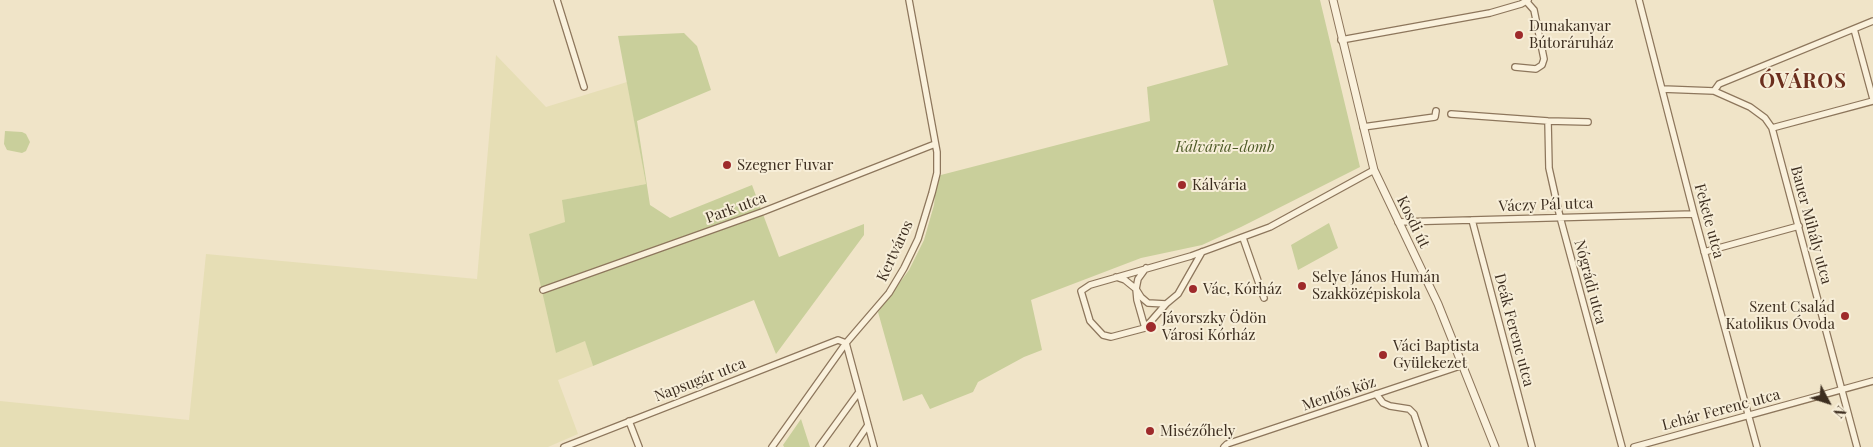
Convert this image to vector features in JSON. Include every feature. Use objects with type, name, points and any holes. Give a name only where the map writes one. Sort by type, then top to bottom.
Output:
[{"type":"street","points":[[557,0],[584,87]]},
{"type":"street","name":"Kertváros","points":[[772,447],[846,343],[889,293],[918,239],[937,173],[935,144],[909,0]]},
{"type":"street","name":"Kosdi út","points":[[1332,0],[1374,170],[1438,304],[1495,447]]},
{"type":"street","points":[[1341,40],[1490,13],[1527,0],[1534,10],[1544,59],[1542,65],[1536,69],[1514,67]]},
{"type":"street","name":"Fekete utca","points":[[1639,0],[1757,447]]},
{"type":"street","points":[[1714,91],[1719,84],[1873,21]]},
{"type":"street","points":[[1772,128],[1873,100],[1854,29]]},
{"type":"street","name":"Bauer Mihály utca","points":[[1662,89],[1714,91],[1750,107],[1765,118],[1772,128],[1857,447]]},
{"type":"street","points":[[1363,127],[1435,117],[1436,111]]},
{"type":"street","points":[[1451,114],[1588,122]]},
{"type":"street","name":"Nógrádi utca","points":[[1548,121],[1549,168],[1560,217],[1622,447]]},
{"type":"street","name":"Park utca","points":[[543,290],[762,212],[935,144]]},
{"type":"street","points":[[1202,252],[1178,294],[1166,304],[1146,328],[1111,337],[1103,335],[1090,321],[1081,291],[1090,285],[1243,238],[1282,222],[1374,170]]},
{"type":"street","name":"Váczy Pál utca","points":[[1398,222],[1694,214]]},
{"type":"street","name":"Deák Ferenc utca","points":[[1472,220],[1532,447]]},
{"type":"street","points":[[1704,252],[1799,226]]},
{"type":"street","points":[[1243,238],[1264,298]]},
{"type":"street","points":[[1146,268],[1138,279],[1136,289],[1137,300],[1146,328]]},
{"type":"street","points":[[1116,277],[1125,280],[1148,303],[1166,304]]},
{"type":"street","name":"Napsugár utca","points":[[564,447],[838,340],[846,343]]},
{"type":"street","points":[[846,343],[874,447]]},
{"type":"street","name":"Mentős köz","points":[[1224,447],[1227,444],[1462,366]]},
{"type":"street","name":"Lehár Ferenc utca","points":[[1634,447],[1873,381]]},
{"type":"street","points":[[819,447],[859,392]]},
{"type":"street","points":[[1376,394],[1384,403],[1390,406],[1409,409],[1414,414],[1425,447]]},
{"type":"street","points":[[629,421],[639,447]]},
{"type":"street","points":[[853,447],[868,425]]},
{"type":"shaded area","points":[[496,55],[546,107],[627,82],[646,184],[563,200],[565,222],[556,353],[585,340],[593,366],[558,380],[578,434],[548,447],[0,447],[0,401],[189,420],[206,254],[477,279]]},
{"type":"green space","name":"Kálvária-domb","points":[[1213,0],[1320,0],[1360,167],[1202,245],[1141,258],[1031,300],[1042,350],[1024,357],[978,382],[973,392],[930,409],[922,394],[903,401],[878,312],[909,270],[924,240],[934,205],[937,176],[1150,121],[1147,87],[1228,65]]},
{"type":"green space","points":[[684,33],[697,46],[711,90],[637,121],[650,205],[670,218],[752,185],[779,257],[864,224],[864,235],[776,354],[754,300],[593,366],[585,341],[556,353],[529,234],[565,222],[562,200],[646,184],[618,36]]},
{"type":"green space","points":[[5,131],[26,134],[30,142],[26,151],[22,153],[7,150],[4,144]]},
{"type":"green space","points":[[1329,223],[1338,248],[1298,270],[1291,245]]},
{"type":"green space","points":[[801,419],[810,447],[784,447],[783,445]]},
{"type":"place","name":"Dunakanyar Bútoráruház","points":[[1519,35]]},
{"type":"place","name":"Szegner Fuvar","points":[[727,165]]},
{"type":"place","name":"Kálvária","points":[[1182,185]]},
{"type":"place","name":"Selye János Humán Szakközépiskola","points":[[1302,286]]},
{"type":"place","name":"Vác, Kórház","points":[[1193,289]]},
{"type":"place","name":"Szent Család Katolikus Óvoda","points":[[1845,316]]},
{"type":"place","name":"Jávorszky Ödön Városi Kórház","points":[[1151,327]]},
{"type":"place","name":"Váci Baptista Gyülekezet","points":[[1383,355]]},
{"type":"place","name":"Misézőhely","points":[[1150,431]]},
{"type":"district","name":"ÓVÁROS","points":[[1803,82]]}]
